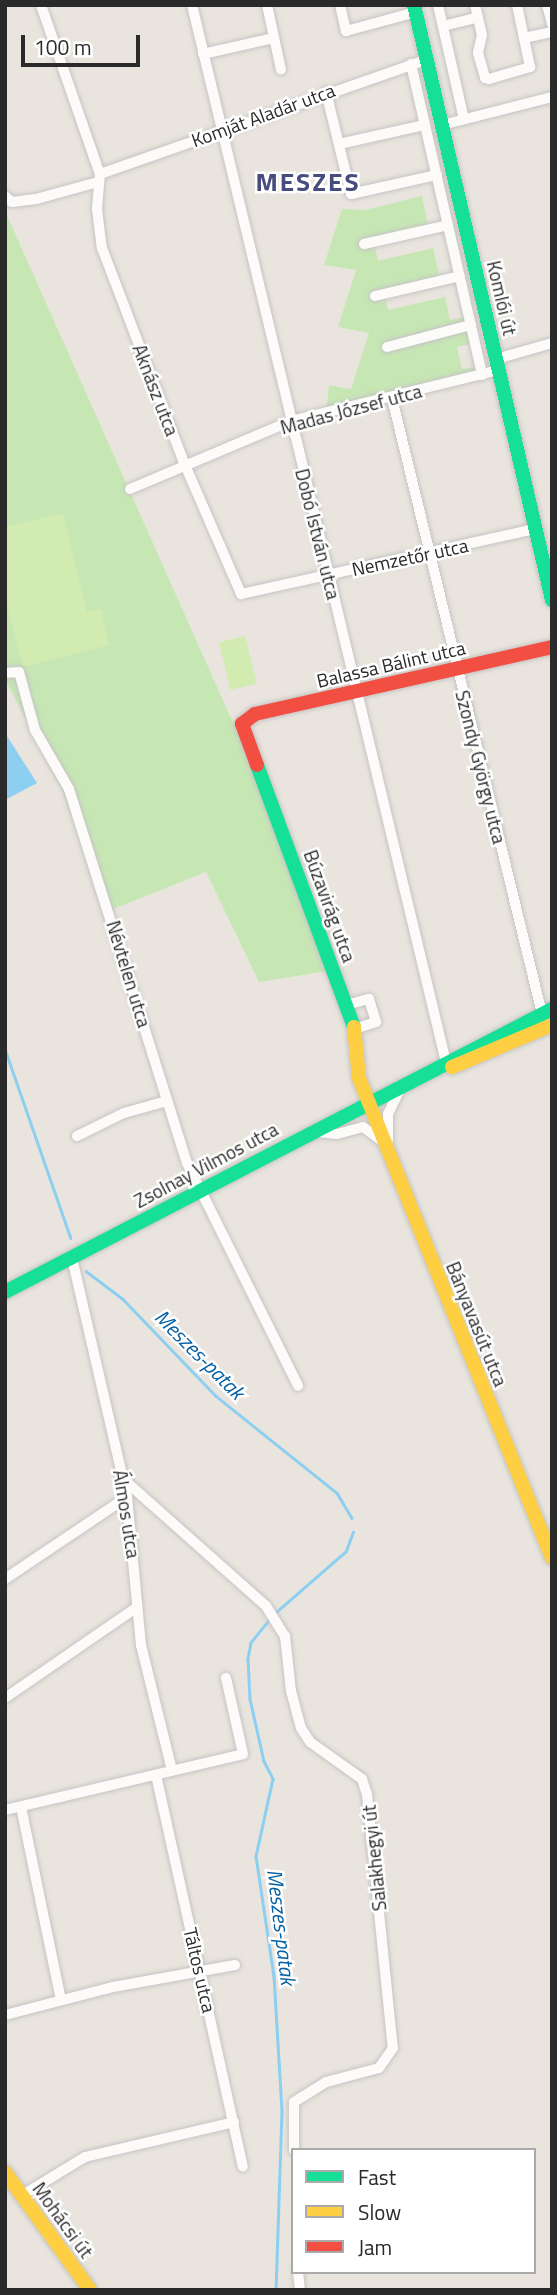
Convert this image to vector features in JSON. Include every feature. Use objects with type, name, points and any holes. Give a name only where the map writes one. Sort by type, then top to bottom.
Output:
[{"type":"main road","name":"Komlói út","points":[[415,9],[536,528],[545,544],[552,600]]},
{"type":"main road","name":"Balassa Bálint utca","points":[[242,724],[255,714],[552,647]]},
{"type":"main road","name":"Búzavirág utca","points":[[242,724],[346,1005],[354,1029],[359,1077],[370,1103]]},
{"type":"main road","name":"Zsolnay Vilmos utca","points":[[427,1076],[446,1062],[549,1016]]},
{"type":"main road","name":"Zsolnay Vilmos utca","points":[[5,1292],[312,1131],[549,1016]]},
{"type":"main road","name":"Bányavasút utca","points":[[370,1103],[552,1558]]},
{"type":"main road","name":"Mohácsi út","points":[[5,2172],[90,2290]]},
{"type":"street","name":"Aknász utca","points":[[41,5],[99,178],[102,247],[185,465],[244,596]]},
{"type":"street","name":"Dobó István utca","points":[[192,5],[446,1062]]},
{"type":"street","points":[[267,5],[281,70]]},
{"type":"street","points":[[340,5],[346,30],[415,9]]},
{"type":"street","points":[[438,5],[464,119]]},
{"type":"street","points":[[475,5],[485,78],[528,71],[517,5]]},
{"type":"street","points":[[547,5],[552,24]]},
{"type":"street","points":[[443,26],[478,17]]},
{"type":"street","points":[[524,38],[552,32]]},
{"type":"street","points":[[203,54],[274,38]]},
{"type":"street","name":"Komját Aladár utca","points":[[5,196],[12,202],[36,200],[326,92],[426,60]]},
{"type":"street","points":[[411,64],[482,375]]},
{"type":"street","points":[[326,92],[351,194],[437,175]]},
{"type":"street","points":[[442,125],[552,97]]},
{"type":"street","points":[[339,144],[425,125]]},
{"type":"street","points":[[364,244],[448,225]]},
{"type":"street","points":[[375,296],[460,276]]},
{"type":"street","points":[[387,346],[471,325]]},
{"type":"street","name":"Madas József utca","points":[[130,489],[291,421],[482,375],[497,365],[552,343]]},
{"type":"street","name":"Szondy György utca","points":[[393,398],[457,670],[549,1016]]},
{"type":"street","name":"Nemzetőr utca","points":[[244,596],[536,528]]},
{"type":"street","name":"Névtelen utca","points":[[5,673],[19,672],[35,730],[69,789],[167,1101],[201,1189],[299,1386]]},
{"type":"street","points":[[346,1005],[369,999],[376,1023],[354,1029]]},
{"type":"street","points":[[389,1151],[388,1114],[400,1089]]},
{"type":"street","points":[[77,1136],[124,1113],[167,1101]]},
{"type":"street","points":[[312,1131],[337,1134],[363,1127],[389,1151]]},
{"type":"street","name":"Álmos utca","points":[[72,1258],[127,1497],[136,1560],[136,1608],[172,1770]]},
{"type":"street","name":"Salakhegyi út","points":[[122,1478],[185,1529],[268,1610],[285,1636],[291,1690],[301,1728],[310,1742],[362,1779],[367,1794],[393,2048],[379,2068],[326,2082],[294,2102],[294,2148]]},
{"type":"street","points":[[5,1579],[127,1497]]},
{"type":"street","points":[[5,1698],[136,1608]]},
{"type":"street","points":[[5,1810],[243,1754],[226,1678]]},
{"type":"street","name":"Táltos utca","points":[[156,1775],[243,2166]]},
{"type":"street","points":[[21,1807],[61,2000]]},
{"type":"street","points":[[5,2015],[61,2000],[235,1965]]},
{"type":"street","points":[[22,2196],[85,2157],[234,2122]]},
{"type":"green space","points":[[422,196],[429,230],[375,247],[378,261],[433,248],[440,280],[385,296],[388,310],[445,297],[450,320],[464,317],[470,344],[457,347],[462,369],[475,367],[482,375],[326,413],[329,385],[351,389],[369,333],[338,327],[356,270],[324,265],[342,209],[366,210]]},
{"type":"green space","points":[[5,211],[250,761],[328,971],[259,982],[206,872],[106,912],[62,790],[5,679]]},
{"type":"green space","points":[[63,513],[87,612],[101,609],[109,645],[23,667],[5,595],[5,527]]},
{"type":"green space","points":[[245,636],[257,684],[231,690],[219,643]]},
{"type":"water","points":[[5,733],[37,783],[5,800]]},
{"type":"waterway","name":"Meszes-patak","points":[[5,1049],[71,1238]]},
{"type":"waterway","name":"Meszes-patak","points":[[86,1271],[123,1299],[216,1396],[337,1493],[352,1518]]},
{"type":"waterway","name":"Meszes-patak","points":[[275,1613],[346,1551],[353,1532]]},
{"type":"waterway","name":"Meszes-patak","points":[[271,1618],[251,1643],[248,1659],[250,1699],[264,1761],[273,1779],[256,1856],[274,1976],[282,2111],[276,2290]]},
{"type":"traffic: fast","points":[[414,5],[552,600]]},
{"type":"traffic: fast","points":[[257,765],[354,1027]]},
{"type":"traffic: fast","points":[[5,1292],[552,1009]]},
{"type":"traffic: slow","points":[[452,1067],[552,1025]]},
{"type":"traffic: slow","points":[[354,1027],[359,1078],[552,1558]]},
{"type":"traffic: slow","points":[[5,2172],[90,2290]]},
{"type":"traffic: jam","points":[[257,765],[242,724],[255,714],[552,647]]},
{"type":"district","name":"MESZES","points":[[308,182]]}]
